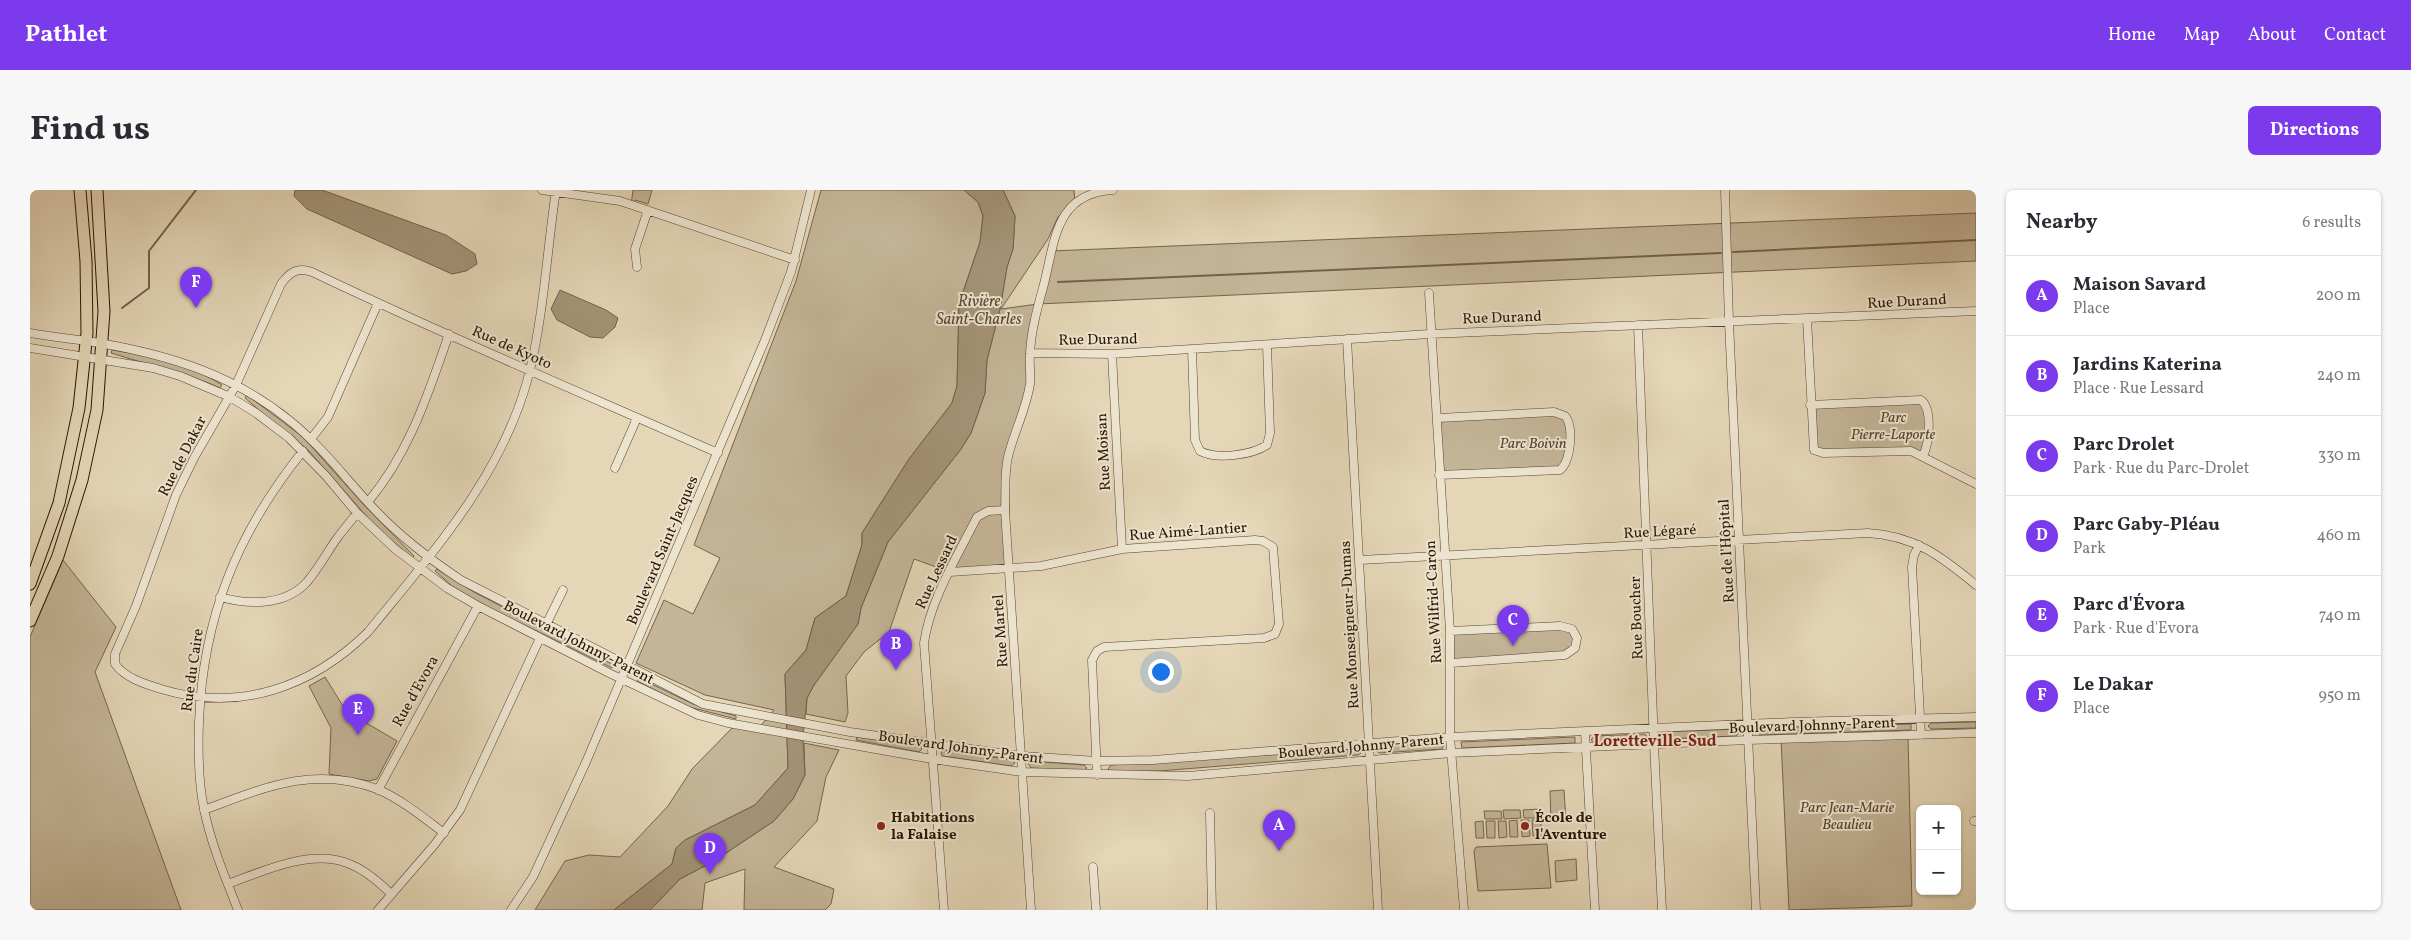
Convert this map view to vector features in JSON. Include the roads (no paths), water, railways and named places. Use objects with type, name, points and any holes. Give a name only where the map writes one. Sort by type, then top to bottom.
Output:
[{"type":"highway","points":[[30,584],[43,553],[67,476],[80,408],[87,342],[86,261],[80,190]]},
{"type":"highway","points":[[30,621],[58,556],[82,480],[97,410],[103,343],[104,292],[97,190]]},
{"type":"street","points":[[542,190],[620,202],[795,260]]},
{"type":"street","name":"Boulevard Saint-Jacques","points":[[511,910],[533,877],[623,679],[718,453],[779,305],[795,260],[811,190]]},
{"type":"street","name":"Rue Martel","points":[[1030,910],[1022,756],[1005,510],[1008,457],[1025,407],[1030,382],[1030,353],[1038,304],[1056,233],[1065,216],[1076,202],[1089,194],[1113,190]]},
{"type":"street","name":"Rue de l'Hôpital","points":[[1725,190],[1729,322],[1756,910]]},
{"type":"street","points":[[200,696],[224,698],[275,691],[318,672],[354,646],[368,632],[428,558],[480,488],[513,420],[530,370],[556,191]]},
{"type":"street","points":[[637,267],[635,249],[648,210]]},
{"type":"street","name":"Rue de Kyoto","points":[[295,270],[303,269],[312,272],[378,304],[718,453]]},
{"type":"street","name":"Rue de Dakar","points":[[200,696],[172,692],[123,674],[115,664],[115,654],[136,606],[176,495],[194,458],[236,385],[281,284],[288,274],[295,270]]},
{"type":"street","name":"Rue Wilfrid-Caron","points":[[1429,293],[1430,334],[1438,418],[1439,475],[1450,631],[1450,737],[1464,910]]},
{"type":"street","points":[[312,439],[328,417],[378,304]]},
{"type":"street","name":"Rue Durand","points":[[1030,353],[1112,354],[1430,334],[1976,311]]},
{"type":"street","points":[[1807,319],[1812,446],[1818,453],[1911,451],[1976,484]]},
{"type":"street","name":"Rue Boucher","points":[[1638,325],[1653,729],[1662,910]]},
{"type":"street","name":"Boulevard Johnny-Parent","points":[[30,333],[103,343],[144,351],[190,364],[236,385],[283,415],[312,439],[368,502],[428,558],[483,593],[628,667],[694,700],[732,711],[850,732],[1022,756],[1097,761],[1153,760],[1450,737],[1747,724],[1976,717]]},
{"type":"street","points":[[368,502],[394,468],[416,426],[449,334]]},
{"type":"street","name":"Rue Monseigneur-Dumas","points":[[1347,339],[1378,910]]},
{"type":"street","points":[[1192,349],[1195,440],[1200,451],[1214,456],[1256,451],[1267,445],[1270,433],[1267,345]]},
{"type":"street","name":"Boulevard Johnny-Parent","points":[[30,348],[101,358],[180,376],[230,397],[274,426],[303,451],[357,513],[395,549],[420,568],[478,606],[682,709],[728,723],[932,759],[1022,772],[1098,776],[1188,776],[1369,758],[1451,753],[1748,740],[1976,733]]},
{"type":"street","name":"Rue Moisan","points":[[1112,354],[1122,549]]},
{"type":"street","points":[[1810,404],[1921,400],[1925,403],[1929,438],[1923,456]]},
{"type":"street","points":[[1438,418],[1554,412],[1565,416],[1569,425],[1569,457],[1560,470],[1439,475]]},
{"type":"street","points":[[615,468],[638,418]]},
{"type":"street","name":"Rue du Caire","points":[[238,910],[214,850],[204,810],[198,751],[200,696],[207,640],[230,570],[246,536],[272,492],[303,451]]},
{"type":"street","name":"Rue Lessard","points":[[944,910],[924,643],[931,609],[977,517],[988,511],[1005,510]]},
{"type":"street","points":[[220,597],[257,603],[274,601],[292,593],[306,584],[357,513]]},
{"type":"street","name":"Rue Légaré","points":[[1360,560],[1868,533],[1904,538],[1919,545],[1948,562],[1976,585]]},
{"type":"street","name":"Rue Aimé-Lantier","points":[[950,572],[1041,566],[1122,549],[1255,540],[1268,543],[1275,552],[1279,624],[1274,634],[1264,638],[1101,648],[1092,660],[1098,776]]},
{"type":"street","points":[[1919,545],[1912,567],[1921,735]]},
{"type":"street","points":[[546,625],[563,590]]},
{"type":"street","name":"Rue d'Evora","points":[[378,790],[478,606]]},
{"type":"street","points":[[1450,631],[1560,626],[1572,629],[1577,638],[1575,648],[1564,655],[1451,663]]},
{"type":"street","points":[[378,910],[444,833],[460,810],[540,638]]},
{"type":"street","points":[[1585,732],[1594,910]]},
{"type":"street","points":[[204,810],[271,785],[292,781],[341,781],[378,790],[400,802],[444,833]]},
{"type":"street","points":[[1210,813],[1212,910]]},
{"type":"street","points":[[228,884],[300,861],[327,858],[348,863],[366,874],[391,894]]},
{"type":"street","points":[[1093,867],[1096,910]]},
{"type":"water","points":[[295,190],[322,190],[446,235],[475,254],[477,264],[466,271],[452,274],[307,209],[294,196]]},
{"type":"water","name":"Rivière Saint-Charles","points":[[964,190],[1003,190],[1015,216],[1013,249],[1007,267],[1000,309],[987,360],[985,393],[971,433],[961,449],[888,542],[861,608],[858,624],[814,685],[807,698],[803,738],[805,775],[793,799],[774,821],[714,861],[680,879],[650,910],[614,910],[672,864],[676,848],[685,840],[755,805],[788,768],[785,674],[806,650],[815,618],[846,596],[862,545],[862,533],[909,459],[952,403],[957,386],[959,304],[980,242],[983,216],[978,202]]},
{"type":"water","points":[[560,290],[606,310],[618,318],[615,327],[603,338],[590,337],[557,320],[551,309]]},
{"type":"waterway","points":[[122,308],[149,288],[149,251],[196,190]]},
{"type":"waterway","points":[[1733,252],[1976,240]]},
{"type":"waterway","points":[[1058,282],[1721,253]]},
{"type":"place","name":"Le Dakar","points":[[196,308]]},
{"type":"place","name":"Parc Drolet","points":[[1513,646]]},
{"type":"place","name":"Jardins Katerina","points":[[896,670]]},
{"type":"place","name":"Parc d'Évora","points":[[358,735]]},
{"type":"place","name":"Habitations la Falaise","points":[[881,826]]},
{"type":"place","name":"École de l'Aventure","points":[[1525,826]]},
{"type":"place","name":"Maison Savard","points":[[1279,851]]},
{"type":"place","name":"Parc Gaby-Pléau","points":[[710,874]]},
{"type":"district","name":"Loretteville-Sud","points":[[1655,740]]},
{"type":"park label","name":"Parc Pierre-Laporte","points":[[1893,426]]},
{"type":"park label","name":"Parc Boivin","points":[[1533,443]]},
{"type":"park label","name":"Parc Jean-Marie Beaulieu","points":[[1847,816]]}]
